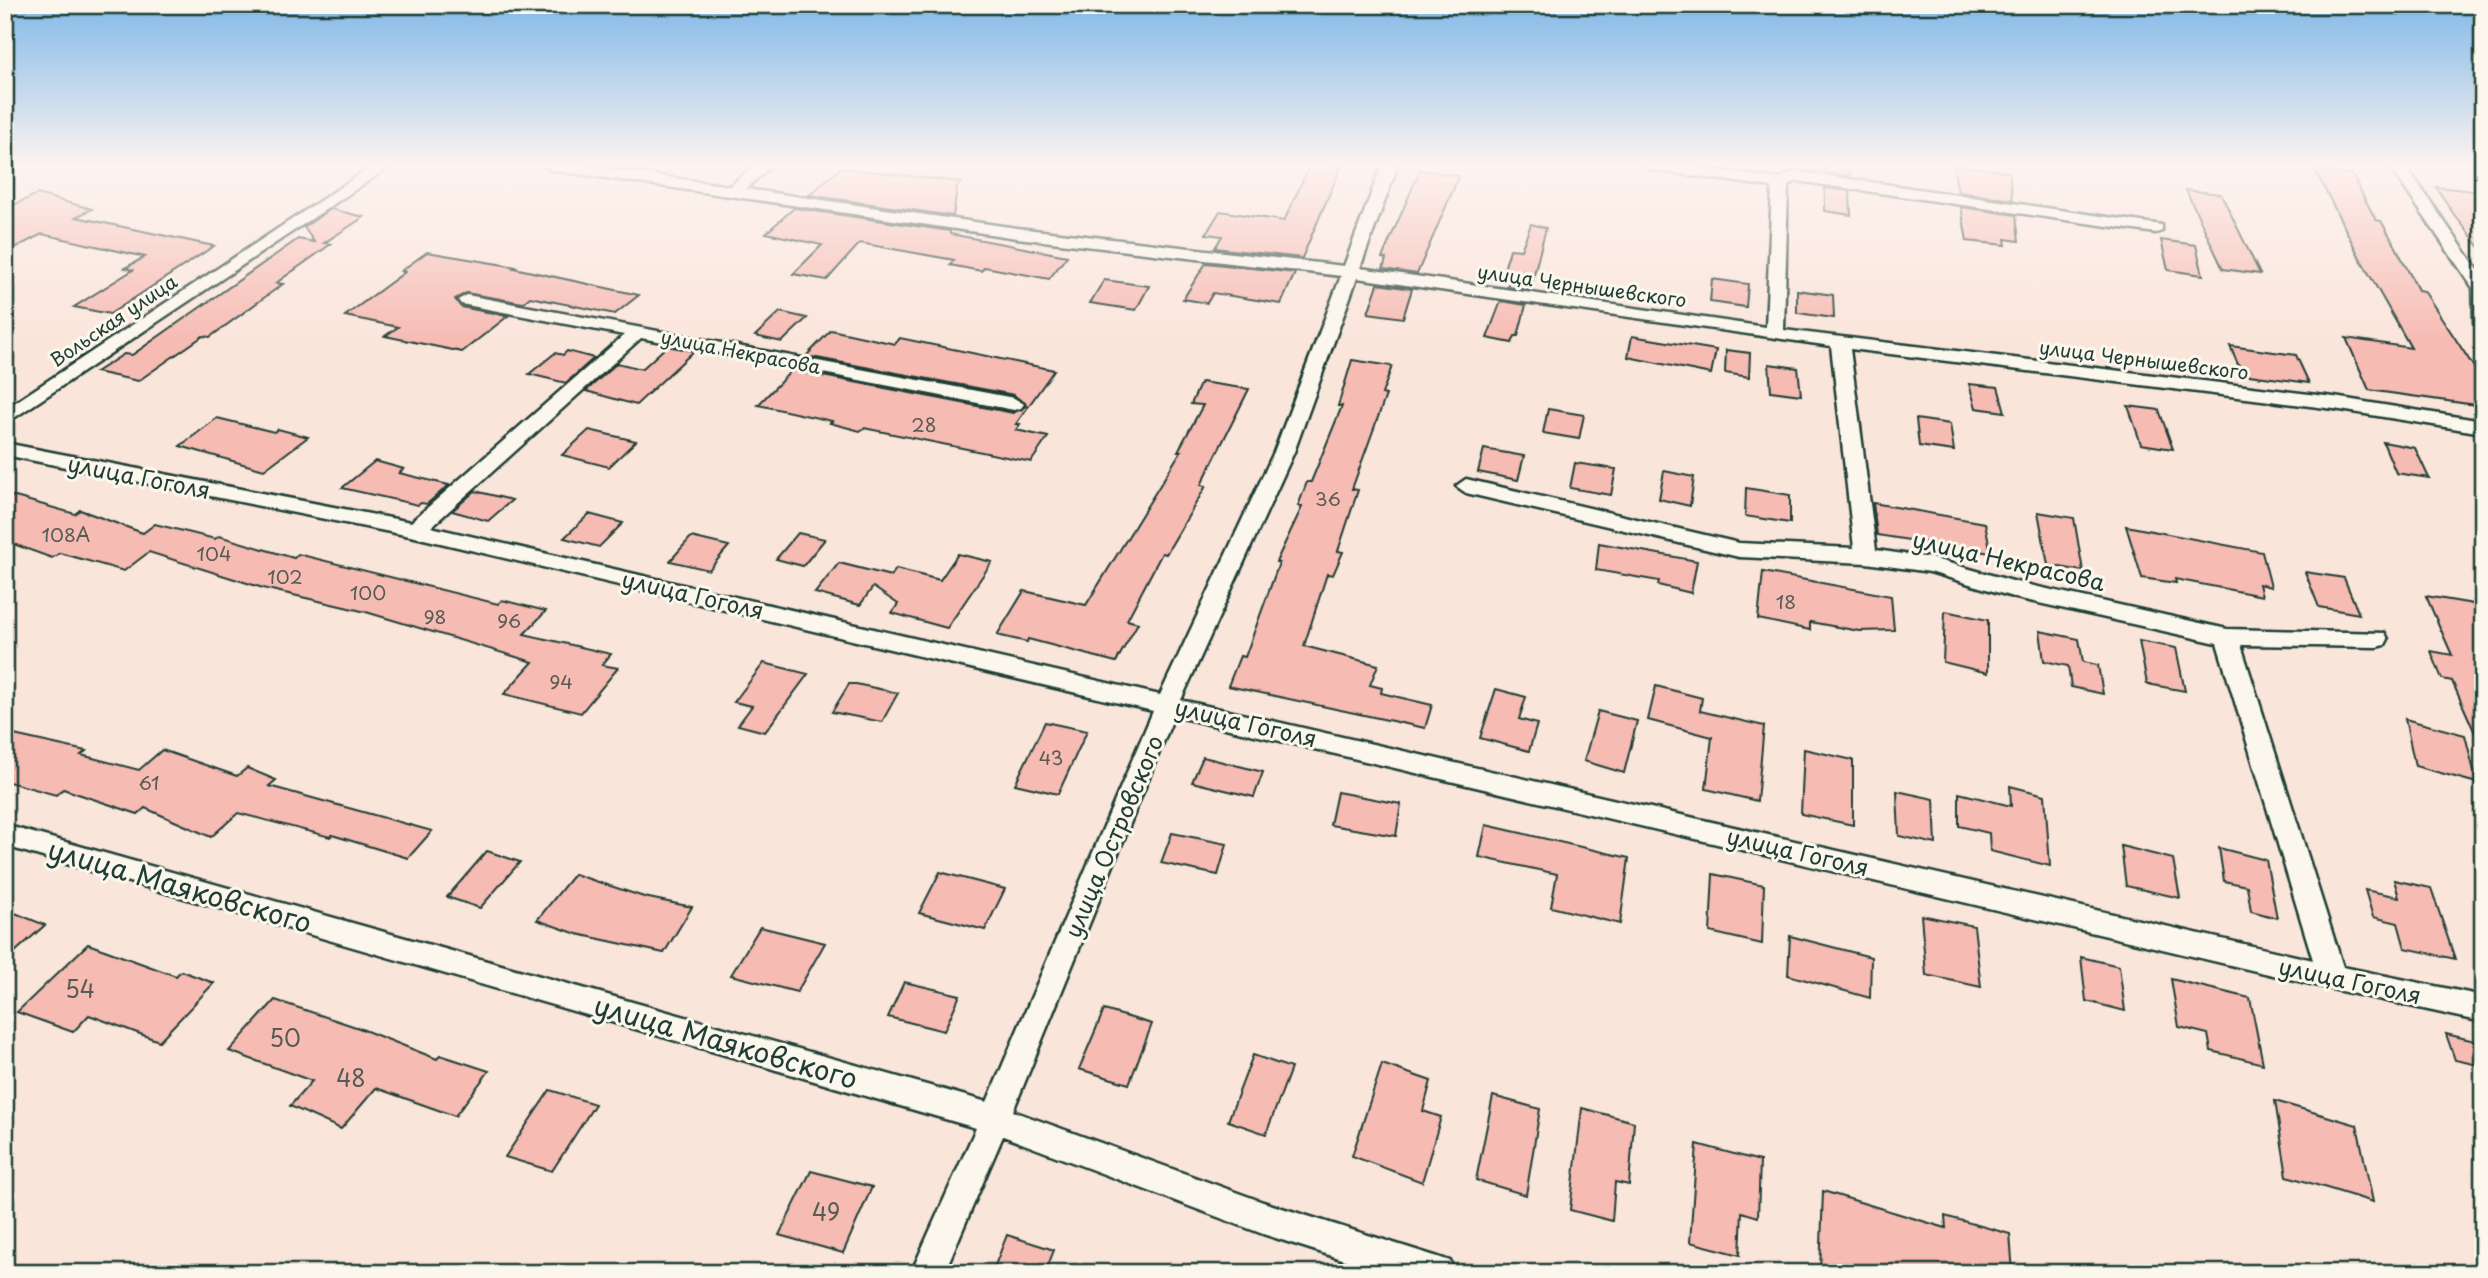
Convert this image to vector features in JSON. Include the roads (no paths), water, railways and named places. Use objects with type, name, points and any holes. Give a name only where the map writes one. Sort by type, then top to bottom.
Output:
[{"type":"street","name":"Вольская улица","points":[[5,418],[295,225]]},
{"type":"street","name":"улица Чернышевского","points":[[957,225],[1352,272],[1840,343],[2334,403],[2483,427]]},
{"type":"street","name":"улица Островского","points":[[927,1273],[995,1119],[1168,703],[1284,452],[1369,225]]},
{"type":"street","points":[[1775,334],[1779,225]]},
{"type":"street","points":[[2133,225],[2156,228]]},
{"type":"street","points":[[2438,225],[2482,288],[2483,323]]},
{"type":"street","name":"улица Некрасова","points":[[467,300],[1014,404]]},
{"type":"street","points":[[415,530],[639,331]]},
{"type":"street","points":[[1840,343],[1866,556]]},
{"type":"street","name":"улица Гоголя","points":[[5,449],[415,530],[1168,703],[2332,977],[2483,1009]]},
{"type":"street","name":"улица Некрасова","points":[[1465,486],[1739,550],[1866,556],[1931,565],[2016,590],[2227,637],[2377,639]]},
{"type":"street","points":[[2227,637],[2332,977]]},
{"type":"street","name":"улица Маяковского","points":[[5,835],[995,1119],[1263,1218],[1438,1273]]}]
